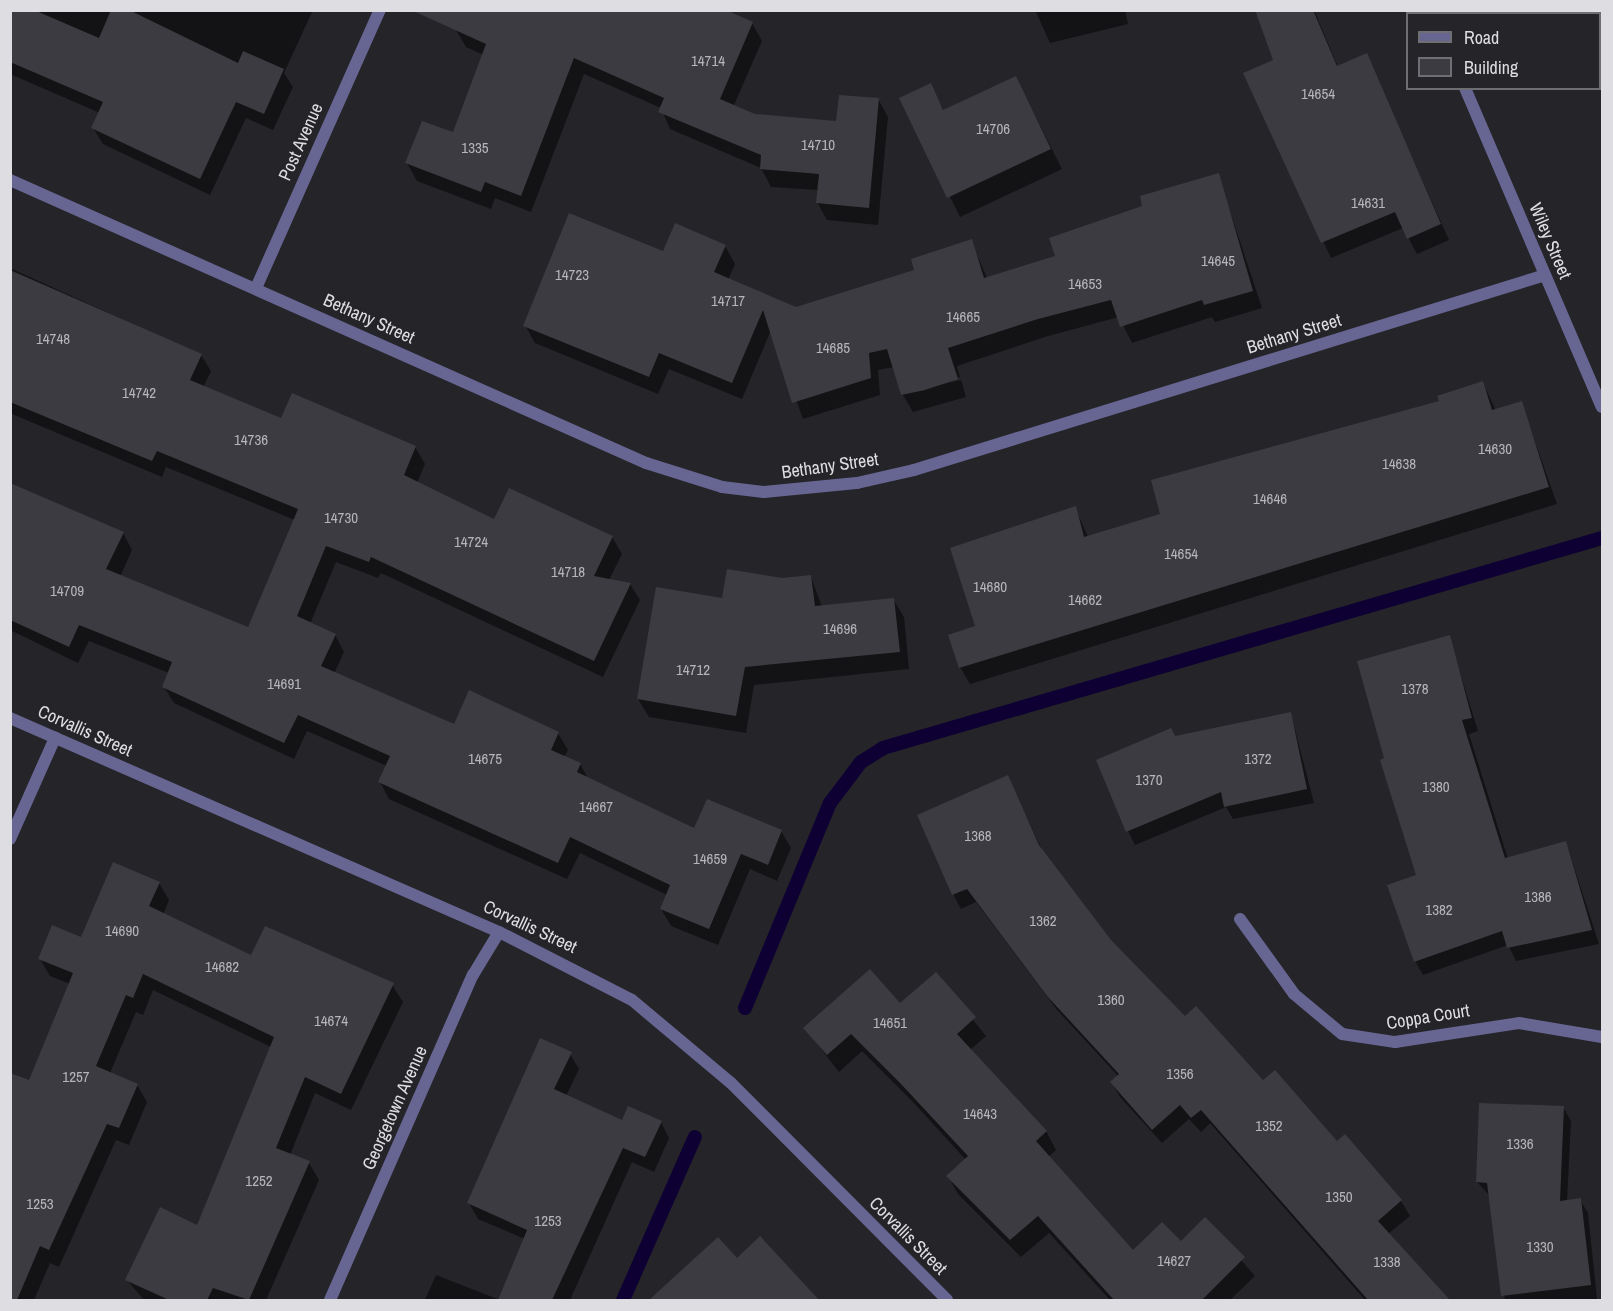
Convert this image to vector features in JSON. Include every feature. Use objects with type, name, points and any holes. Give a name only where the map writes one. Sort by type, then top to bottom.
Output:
[{"type":"street","name":"Post Avenue","points":[[256,288],[380,10]]},
{"type":"street","name":"Wiley Street","points":[[1466,90],[1602,407]]},
{"type":"street","name":"Bethany Street","points":[[10,180],[646,463],[722,487],[764,492],[847,485],[914,470],[1545,275]]},
{"type":"street","name":"Corvallis Street","points":[[10,718],[499,932],[594,977],[671,1030],[731,1083],[947,1300]]},
{"type":"street","points":[[10,839],[55,738]]},
{"type":"street","name":"Coppa Court","points":[[1240,919],[1294,994],[1342,1034],[1395,1042],[1519,1023],[1602,1038]]},
{"type":"street","name":"Georgetown Avenue","points":[[330,1300],[473,975],[499,932]]},
{"type":"building","points":[[10,10],[34,10],[99,38],[111,10],[129,10],[238,63],[243,51],[284,69],[264,114],[236,102],[200,179],[91,128],[103,102],[10,62]]},
{"type":"building","points":[[411,10],[726,10],[753,22],[720,99],[755,114],[836,121],[839,95],[879,98],[869,208],[816,203],[819,174],[760,169],[761,155],[658,112],[664,98],[574,58],[521,196],[485,182],[481,192],[405,163],[422,121],[453,132],[486,44]]},
{"type":"building","points":[[1255,10],[1313,10],[1337,66],[1367,53],[1441,224],[1407,239],[1395,212],[1321,243],[1243,73],[1273,60]]},
{"type":"building","points":[[1016,76],[1051,149],[947,198],[899,98],[931,83],[943,110]]},
{"type":"building","points":[[1219,173],[1253,291],[1204,305],[1202,300],[1120,327],[1111,300],[1038,319],[948,348],[958,379],[925,390],[901,395],[887,349],[869,353],[871,378],[792,403],[763,310],[732,383],[659,353],[649,377],[523,326],[569,213],[663,251],[675,223],[726,245],[714,272],[796,307],[914,270],[911,259],[972,239],[984,278],[1055,256],[1049,238],[1142,206],[1140,196]]},
{"type":"building","points":[[10,270],[202,354],[190,380],[281,418],[292,393],[416,446],[404,475],[494,519],[509,488],[613,536],[594,576],[631,583],[594,661],[371,557],[369,562],[326,546],[297,616],[336,634],[321,666],[454,724],[469,690],[559,732],[551,750],[581,763],[577,772],[694,828],[707,799],[782,830],[768,865],[741,854],[709,929],[660,909],[670,885],[570,837],[558,863],[378,782],[390,756],[298,715],[284,743],[162,687],[172,662],[79,625],[69,647],[10,620],[10,483],[124,532],[106,569],[248,627],[298,509],[157,451],[152,461],[10,402]]},
{"type":"building","points":[[1483,381],[1492,410],[1522,401],[1549,487],[959,668],[948,635],[975,626],[950,548],[1076,506],[1084,537],[1160,514],[1151,480],[1439,401],[1437,396]]},
{"type":"building","points":[[727,569],[782,578],[811,575],[815,606],[894,598],[900,652],[745,667],[736,716],[637,699],[656,587],[722,598]]},
{"type":"building","points":[[1450,635],[1472,718],[1462,720],[1505,858],[1566,841],[1592,930],[1507,948],[1502,931],[1414,962],[1387,885],[1416,875],[1380,760],[1384,758],[1357,661]]},
{"type":"building","points":[[1291,712],[1307,789],[1224,807],[1221,792],[1126,832],[1096,760],[1171,728],[1175,736]]},
{"type":"building","points":[[1008,775],[1039,845],[1111,940],[1185,1016],[1196,1006],[1263,1080],[1275,1070],[1337,1141],[1345,1134],[1402,1200],[1378,1221],[1450,1300],[1368,1300],[1201,1110],[1191,1118],[1180,1105],[1152,1130],[1110,1082],[1119,1074],[1047,996],[967,889],[952,895],[917,815]]},
{"type":"building","points":[[113,862],[160,882],[149,906],[251,955],[265,926],[394,983],[341,1094],[305,1077],[276,1148],[310,1161],[249,1300],[213,1288],[207,1300],[169,1300],[125,1280],[160,1207],[197,1225],[274,1037],[143,974],[133,998],[126,995],[96,1066],[138,1084],[119,1128],[107,1124],[49,1250],[40,1246],[17,1300],[10,1300],[10,1073],[29,1080],[73,973],[38,959],[52,925],[81,937]]},
{"type":"building","points":[[870,969],[900,1003],[936,972],[976,1017],[957,1034],[1047,1131],[1036,1141],[1133,1250],[1162,1222],[1181,1241],[1205,1217],[1245,1257],[1202,1300],[1114,1300],[1038,1216],[1010,1240],[946,1176],[968,1156],[901,1084],[851,1034],[827,1055],[803,1028]]},
{"type":"building","points":[[540,1038],[572,1052],[554,1089],[622,1120],[628,1106],[662,1121],[645,1157],[623,1148],[552,1300],[498,1300],[527,1230],[467,1203]]},
{"type":"building","points":[[1479,1103],[1564,1106],[1560,1201],[1581,1198],[1591,1285],[1501,1296],[1487,1183],[1476,1182]]},
{"type":"building","points":[[760,1236],[819,1300],[649,1300],[718,1237],[737,1258]]},
{"type":"waterway","points":[[745,1008],[830,803],[861,762],[883,748],[1602,538]]},
{"type":"waterway","points":[[623,1300],[695,1137]]}]
